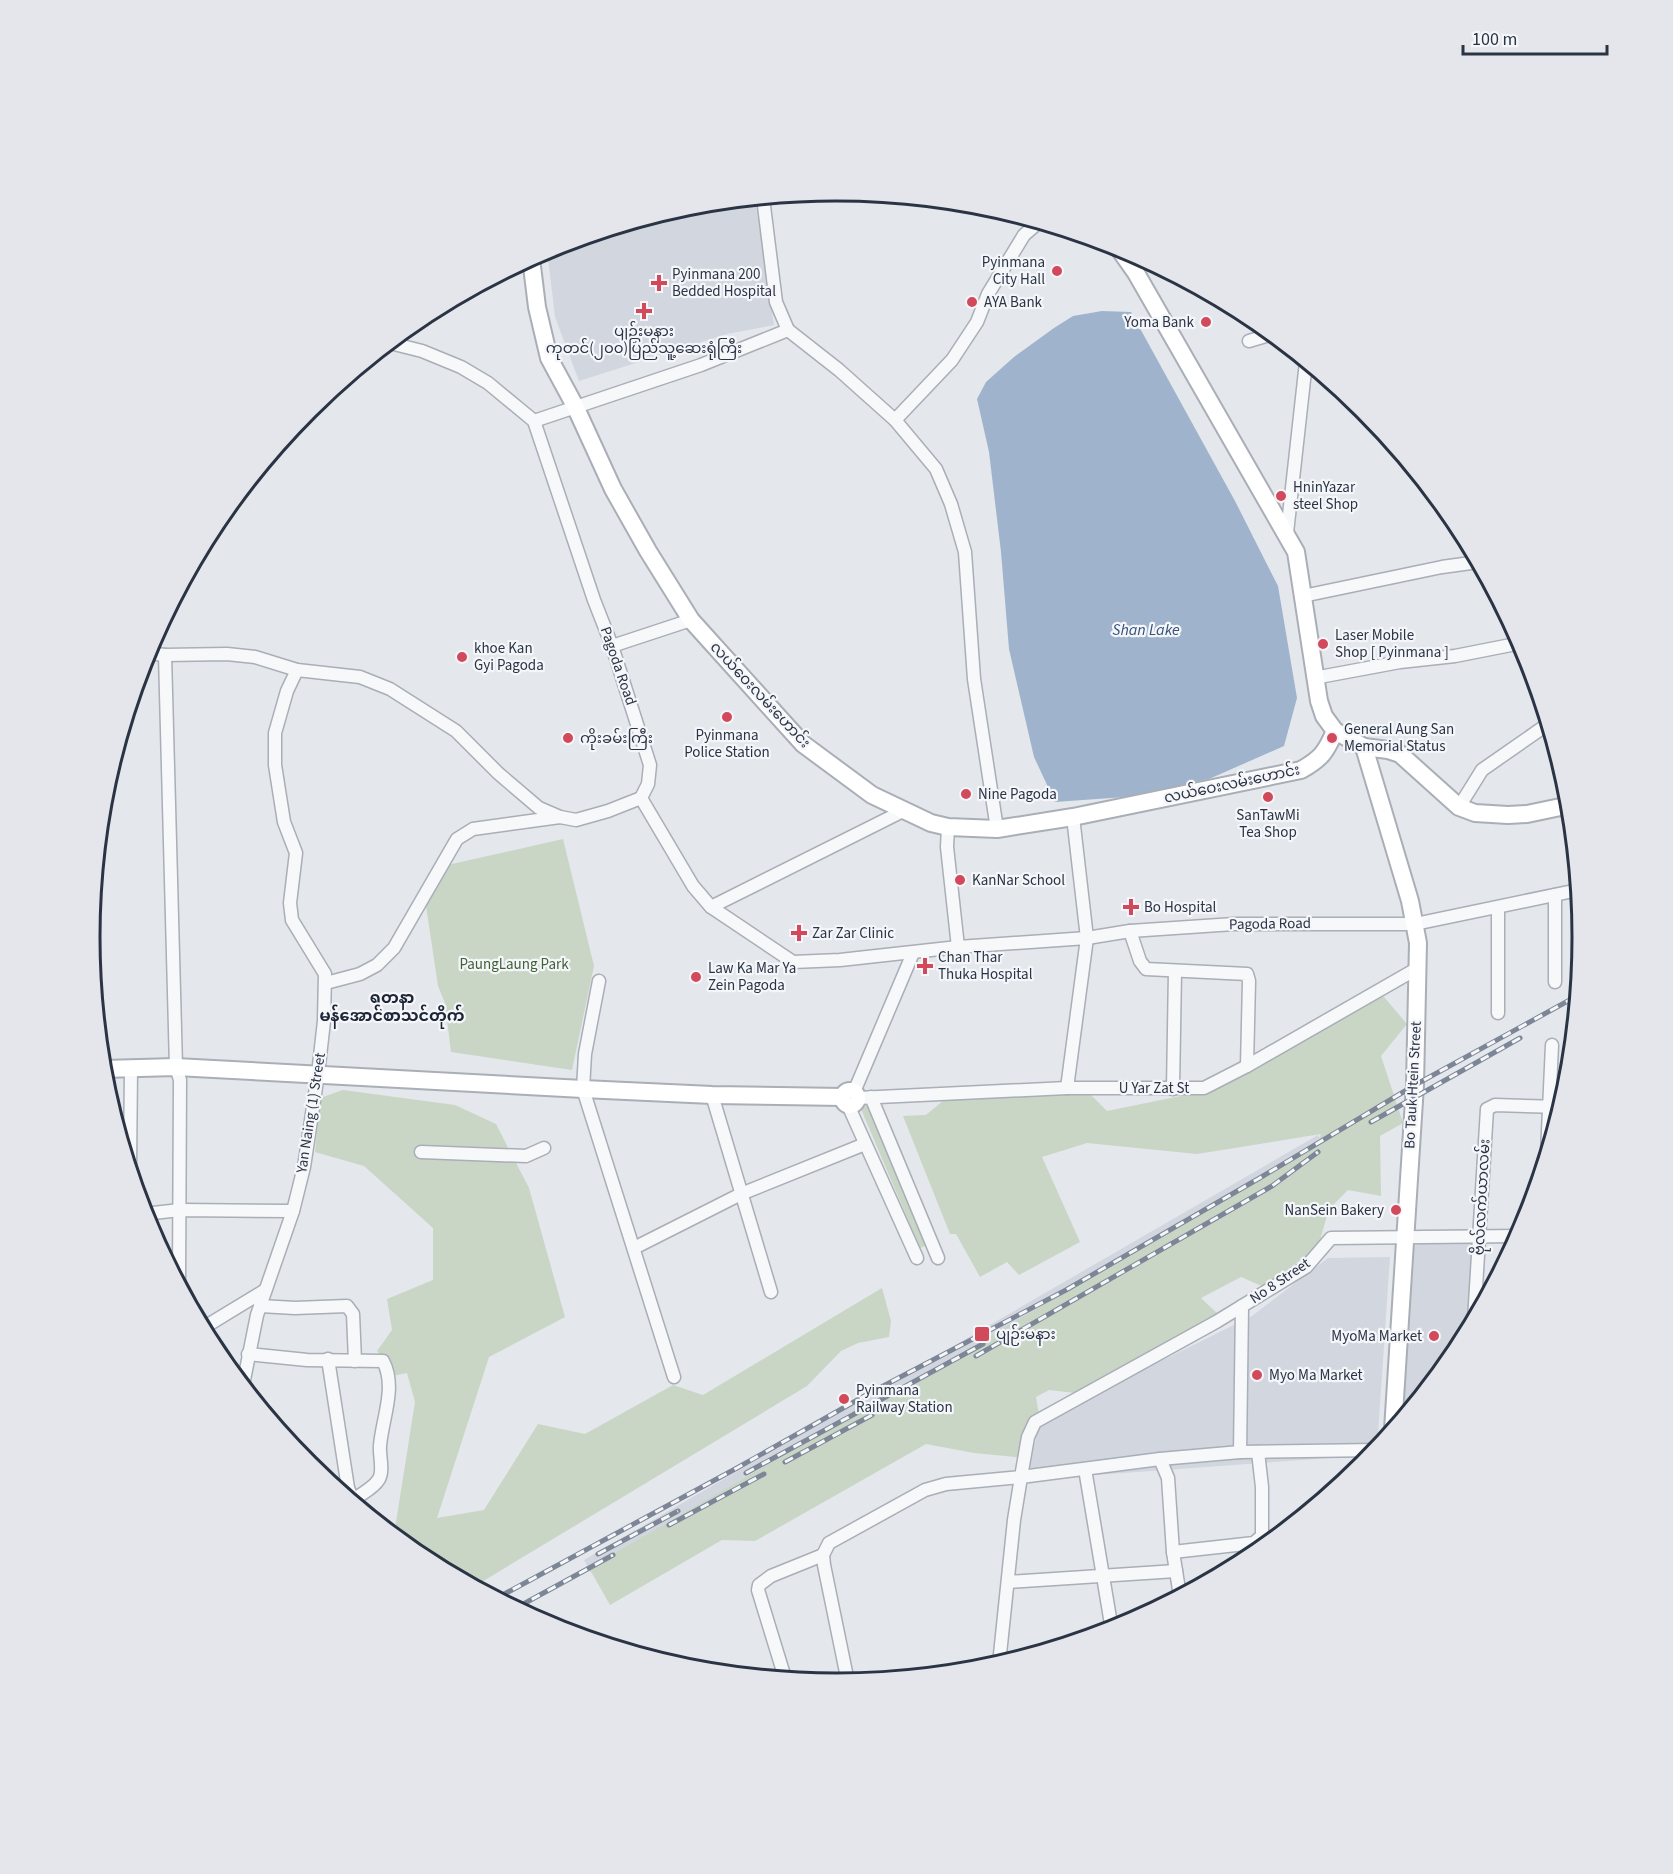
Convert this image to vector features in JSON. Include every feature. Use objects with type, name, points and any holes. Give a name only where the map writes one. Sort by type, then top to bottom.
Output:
[{"type":"street","points":[[764,205],[776,302],[788,330],[839,370],[896,420],[936,469],[951,504],[965,552],[974,680],[997,829]]},
{"type":"street","points":[[896,420],[952,360],[976,322],[988,294],[1024,235],[1032,228]]},
{"type":"street","points":[[1128,262],[1296,552],[1314,678],[1324,716],[1335,731],[1364,747],[1400,754],[1459,807],[1475,813],[1527,814],[1560,807]]},
{"type":"street","name":"လယ်ဝေးလမ်းဟောင်း","points":[[532,267],[537,307],[549,358],[575,406],[613,489],[691,620],[803,744],[872,795],[931,823],[948,827],[997,829],[1073,818],[1300,770],[1322,756],[1335,731]]},
{"type":"street","points":[[399,345],[422,351],[461,367],[488,383],[534,421],[701,365],[788,330]]},
{"type":"street","points":[[1249,341],[1262,337]]},
{"type":"street","points":[[1287,533],[1305,370]]},
{"type":"street","name":"Pagoda Road","points":[[534,421],[594,600],[612,646],[650,765],[648,784],[641,798],[693,886],[711,907],[793,962],[817,962],[958,947],[1087,938],[1130,931],[1234,924],[1415,924],[1571,892]]},
{"type":"street","points":[[1303,596],[1470,563]]},
{"type":"street","points":[[612,646],[691,620]]},
{"type":"street","points":[[1314,678],[1512,645]]},
{"type":"street","points":[[157,654],[227,654],[255,657],[297,670],[360,677],[390,689],[456,731],[498,773],[539,808],[561,817],[576,820],[641,798]]},
{"type":"street","points":[[165,655],[176,1067],[180,1080],[179,1269]]},
{"type":"street","name":"Yan Naing (1) Street","points":[[245,1374],[264,1291],[293,1211],[304,1167],[318,1074],[326,983],[323,968],[292,920],[290,903],[296,853],[284,822],[275,765],[275,733],[287,691],[297,670]]},
{"type":"street","points":[[1459,807],[1482,770],[1541,729]]},
{"type":"street","name":"Bo Tauk Htein Street","points":[[1364,747],[1410,900],[1418,943],[1415,1085],[1394,1417]]},
{"type":"street","points":[[711,907],[903,811]]},
{"type":"street","points":[[326,983],[360,974],[377,965],[394,948],[457,839],[473,829],[561,817]]},
{"type":"street","points":[[1067,1088],[1087,938],[1073,818]]},
{"type":"street","points":[[948,827],[946,847],[958,947]]},
{"type":"street","points":[[1555,895],[1555,982]]},
{"type":"street","points":[[1498,908],[1498,1013]]},
{"type":"street","points":[[1130,931],[1140,961],[1146,969],[1244,973],[1248,976],[1247,1066]]},
{"type":"street","points":[[913,953],[855,1098],[865,1144],[917,1258]]},
{"type":"street","name":"U Yar Zat St","points":[[855,1098],[1067,1088],[1204,1088],[1247,1066],[1418,968]]},
{"type":"street","points":[[1173,1089],[1175,971]]},
{"type":"street","points":[[599,981],[585,1054],[583,1089],[674,1377]]},
{"type":"street","points":[[1552,1045],[1555,1093]]},
{"type":"street","points":[[113,1069],[176,1067],[712,1095],[855,1098]]},
{"type":"street","points":[[130,1068],[130,1140]]},
{"type":"street","points":[[712,1095],[771,1292]]},
{"type":"street","points":[[855,1098],[938,1258]]},
{"type":"street","name":"ဗိုလ်လက်ယာလမ်း","points":[[1477,1300],[1480,1235],[1492,1107],[1552,1107]]},
{"type":"street","points":[[634,1248],[741,1194],[865,1144]]},
{"type":"street","points":[[421,1152],[526,1156],[544,1148]]},
{"type":"street","points":[[155,1213],[180,1210],[293,1211]]},
{"type":"street","name":"No 8 Street","points":[[1000,1654],[1014,1520],[1030,1428],[1044,1416],[1242,1306],[1306,1267],[1331,1238],[1509,1236]]},
{"type":"street","points":[[211,1323],[264,1291]]},
{"type":"street","points":[[260,1306],[294,1308],[347,1306],[353,1314],[355,1361]]},
{"type":"street","points":[[1240,1452],[1242,1306]]},
{"type":"street","points":[[248,1354],[287,1359],[383,1361],[388,1377],[388,1404],[382,1431],[380,1477],[359,1497]]},
{"type":"street","points":[[328,1359],[348,1487]]},
{"type":"street","points":[[846,1673],[823,1555],[829,1543],[925,1490],[946,1484],[1160,1459],[1240,1452],[1363,1450]]},
{"type":"street","points":[[1258,1452],[1262,1487],[1260,1538]]},
{"type":"street","points":[[1160,1459],[1168,1478],[1173,1552],[1179,1588]]},
{"type":"street","points":[[1085,1469],[1111,1620]]},
{"type":"street","points":[[1173,1552],[1253,1543]]},
{"type":"street","points":[[783,1671],[758,1590],[759,1585],[771,1576],[823,1555]]},
{"type":"street","points":[[1008,1582],[1176,1571]]},
{"type":"shaded area","name":"Pyinmana 200 Bedded Hospital","points":[[756,206],[774,325],[727,334],[579,381],[555,317],[548,260],[600,240],[646,226],[693,215]]},
{"type":"shaded area","points":[[1318,1135],[1324,1145],[591,1573],[584,1560]]},
{"type":"shaded area","name":"MyoMa Market","points":[[1478,1243],[1476,1302],[1448,1346],[1394,1417],[1410,1244]]},
{"type":"shaded area","name":"Myo Ma Market","points":[[1390,1257],[1378,1435],[1358,1456],[1026,1480],[1040,1421],[1252,1316],[1328,1258]]},
{"type":"green space","name":"PaungLaung Park","points":[[563,839],[594,966],[572,1070],[451,1052],[445,1003],[438,986],[425,899],[443,866]]},
{"type":"green space","points":[[1377,997],[1384,997],[1407,1024],[1381,1056],[1403,1123],[1380,1136],[1381,1196],[1348,1190],[1329,1209],[1318,1247],[1264,1287],[1241,1277],[1201,1298],[1220,1316],[1075,1393],[1049,1390],[1036,1397],[1040,1421],[1025,1458],[974,1453],[926,1444],[755,1541],[722,1540],[610,1605],[589,1568],[1317,1147],[1321,1134],[1197,1154],[1087,1143],[1042,1157],[1080,1242],[1019,1275],[1007,1262],[980,1277],[956,1234],[950,1234],[903,1116],[926,1115],[944,1100],[1089,1093],[1107,1111],[1215,1089]]},
{"type":"green space","points":[[343,1090],[455,1105],[496,1124],[529,1188],[565,1317],[489,1357],[437,1518],[484,1510],[538,1424],[585,1434],[673,1385],[703,1395],[882,1288],[891,1321],[889,1337],[858,1343],[841,1351],[807,1386],[482,1582],[395,1526],[415,1402],[407,1373],[392,1376],[388,1362],[377,1351],[392,1330],[387,1299],[433,1280],[433,1228],[364,1166],[315,1152],[320,1098]]},
{"type":"green space","points":[[868,1105],[927,1245],[920,1248],[861,1109]]},
{"type":"water","name":"Shan Lake","points":[[1102,311],[1131,312],[1235,501],[1278,586],[1297,698],[1284,746],[1209,779],[1125,797],[1055,802],[1034,757],[1009,649],[1001,552],[989,452],[977,399],[986,382],[1014,357],[1054,328],[1073,316]]},
{"type":"railway","points":[[505,1594],[868,1394],[1066,1290],[1415,1085],[1569,1000]]},
{"type":"railway","points":[[1371,1122],[1520,1038]]},
{"type":"railway","points":[[976,1356],[1272,1186],[1318,1152]]},
{"type":"railway","points":[[746,1473],[983,1344]]},
{"type":"railway","points":[[785,1462],[872,1415]]},
{"type":"railway","points":[[669,1525],[764,1474]]},
{"type":"railway","points":[[598,1554],[678,1511]]},
{"type":"railway","points":[[525,1603],[613,1555]]},
{"type":"place","name":"Pyinmana City Hall","points":[[1057,271]]},
{"type":"place","name":"Pyinmana 200 Bedded Hospital","points":[[659,283]]},
{"type":"place","name":"AYA Bank","points":[[972,302]]},
{"type":"place","name":"ပျဉ်းမနား ကုတင်(၂၀၀)ပြည်သူ့ဆေးရုံကြီး","points":[[644,311]]},
{"type":"place","name":"Yoma Bank","points":[[1206,322]]},
{"type":"place","name":"HninYazar steel Shop","points":[[1281,496]]},
{"type":"place","name":"Laser Mobile Shop [ Pyinmana ]","points":[[1323,644]]},
{"type":"place","name":"khoe Kan Gyi Pagoda","points":[[462,657]]},
{"type":"place","name":"Pyinmana Police Station","points":[[727,717]]},
{"type":"place","name":"ကိုးခမ်းကြီး","points":[[568,738]]},
{"type":"place","name":"General Aung San Memorial Status","points":[[1332,738]]},
{"type":"place","name":"Nine Pagoda","points":[[966,794]]},
{"type":"place","name":"SanTawMi Tea Shop","points":[[1268,797]]},
{"type":"place","name":"KanNar School","points":[[960,880]]},
{"type":"place","name":"Bo Hospital","points":[[1131,907]]},
{"type":"place","name":"Zar Zar Clinic","points":[[799,933]]},
{"type":"place","name":"Chan Thar Thuka Hospital","points":[[925,966]]},
{"type":"place","name":"Law Ka Mar Ya Zein Pagoda","points":[[696,977]]},
{"type":"place","name":"NanSein Bakery","points":[[1396,1210]]},
{"type":"place","name":"ပျဉ်းမနား","points":[[982,1334]]},
{"type":"place","name":"MyoMa Market","points":[[1434,1336]]},
{"type":"place","name":"Myo Ma Market","points":[[1257,1375]]},
{"type":"place","name":"Pyinmana Railway Station","points":[[844,1399]]},
{"type":"district","name":"ရတနာ မန်အောင်စာသင်တိုက်","points":[[392,1007]]}]
